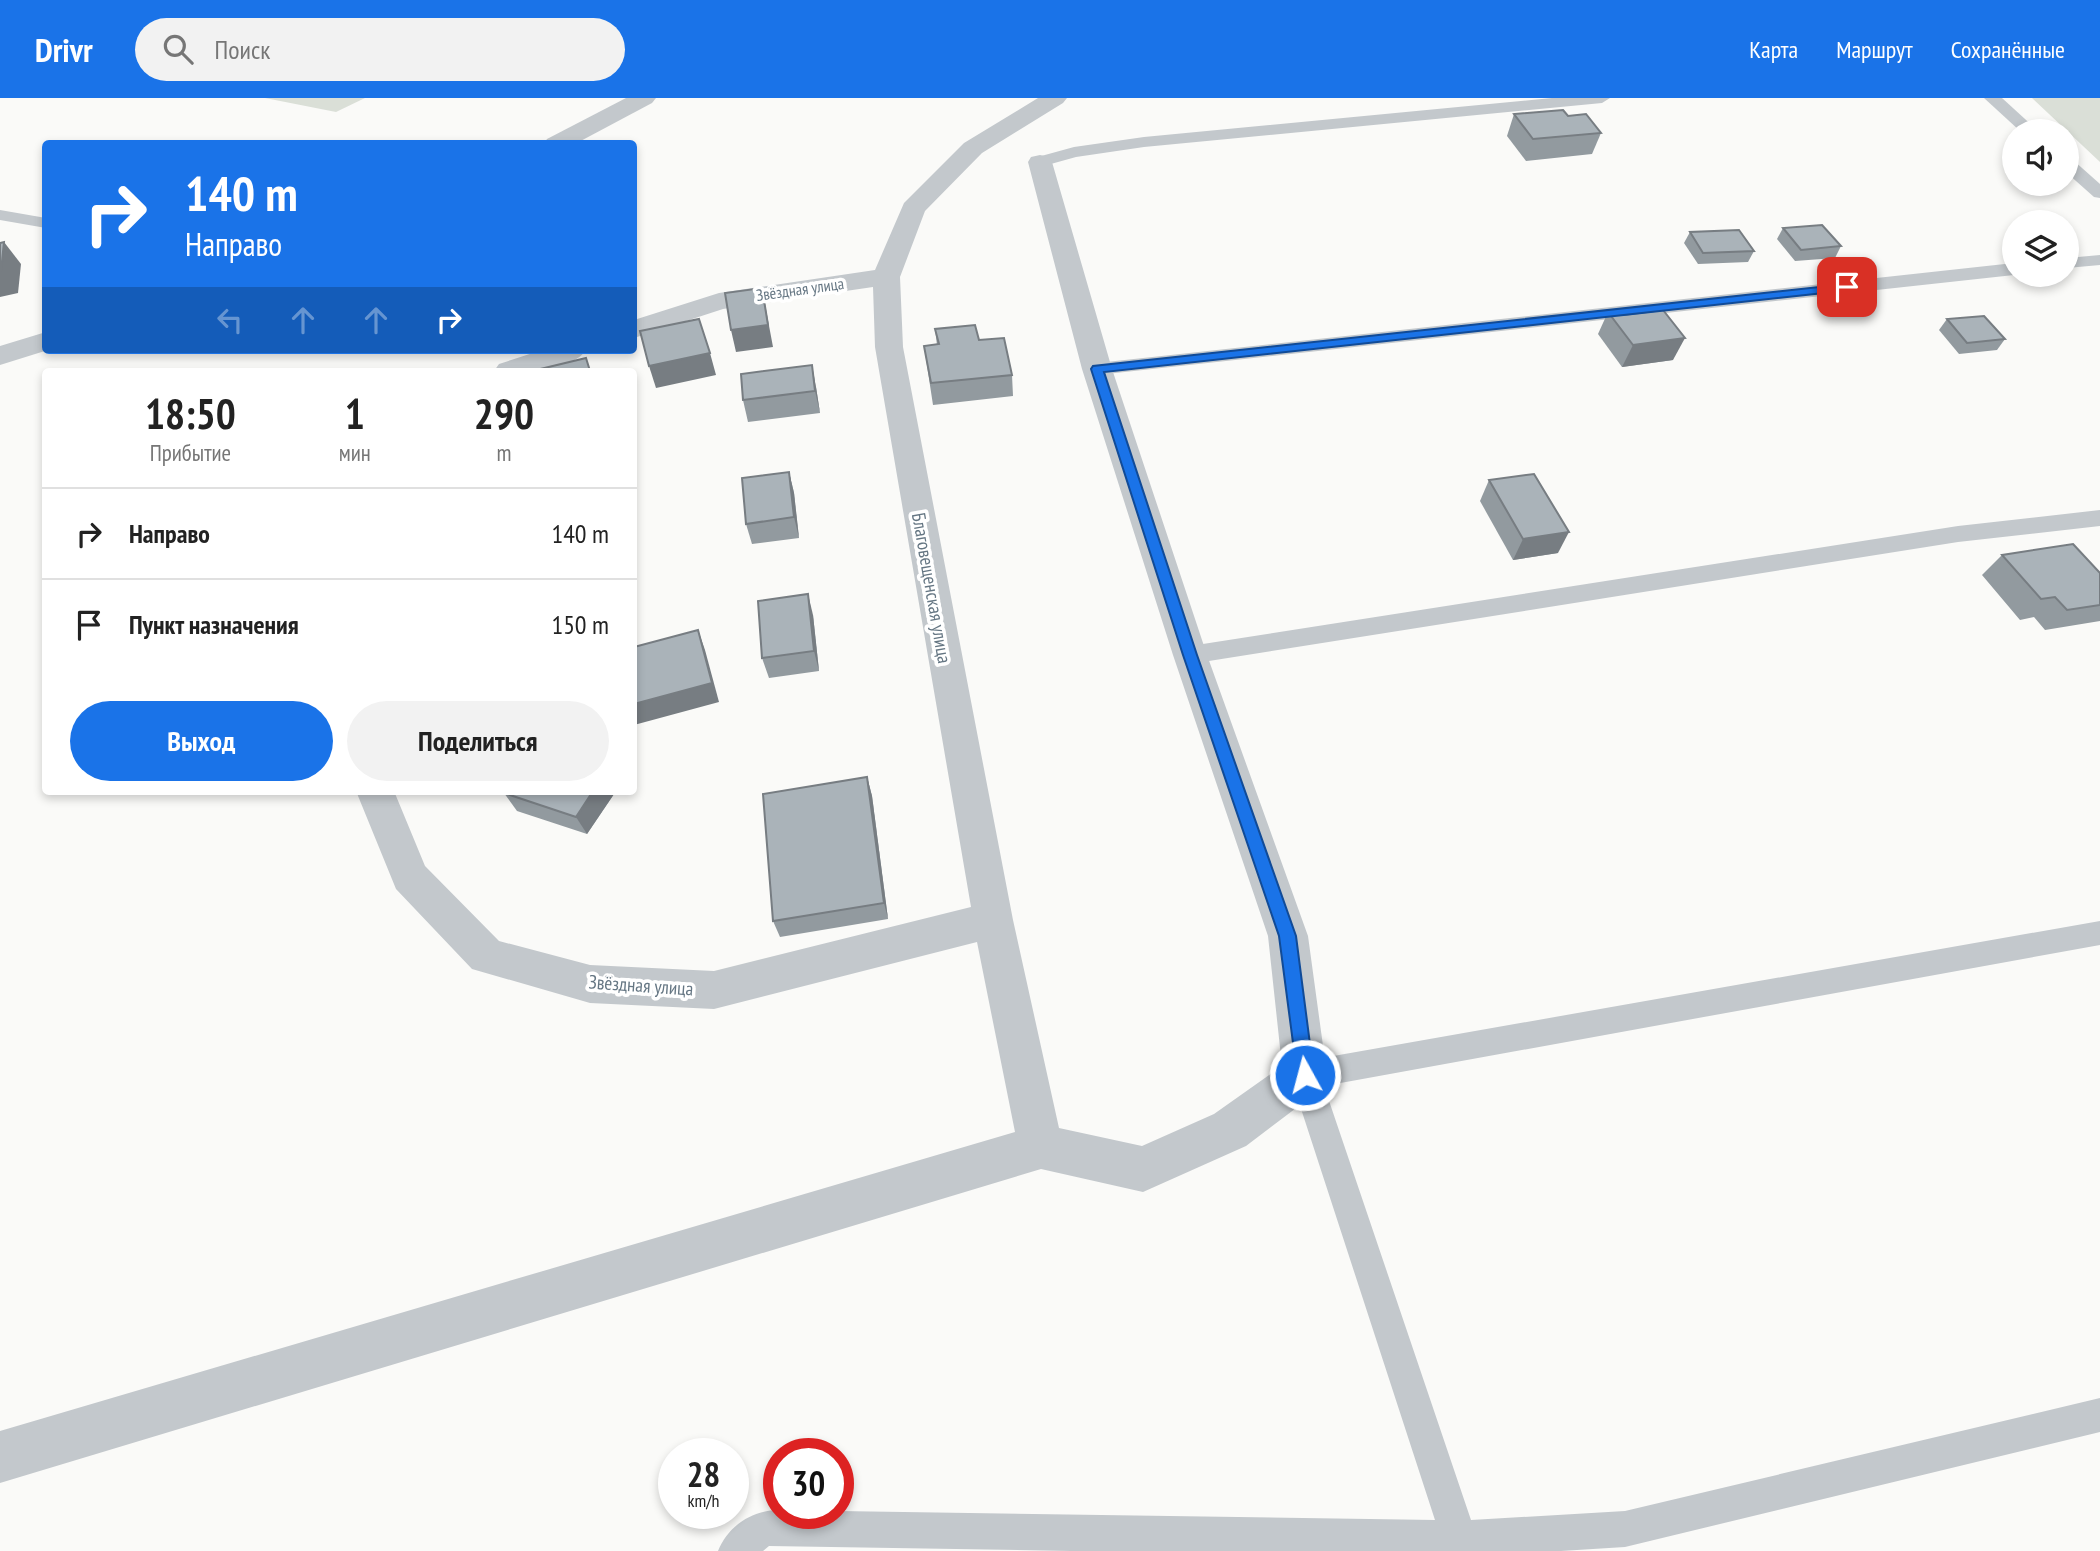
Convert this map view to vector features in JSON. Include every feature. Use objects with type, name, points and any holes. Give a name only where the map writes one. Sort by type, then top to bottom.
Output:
[{"type":"street","points":[[564,140],[644,98]]},
{"type":"street","name":"Благовещенская улица","points":[[1041,1147],[993,920],[889,347],[886,278],[913,208],[973,148],[1055,98]]},
{"type":"street","points":[[0,1457],[1041,1147],[1143,1169],[1230,1130],[1305,1075],[1288,936],[1190,655],[1097,369],[1040,162]]},
{"type":"street","name":"Звёздная улица","points":[[637,328],[719,300],[886,278]]},
{"type":"street","points":[[0,356],[42,342]]},
{"type":"street","points":[[518,368],[560,354]]},
{"type":"street","name":"Звёздная улица","points":[[377,795],[410,877],[486,956],[590,984],[714,990],[993,920]]},
{"type":"lane","points":[[1040,162],[1074,152],[1144,142],[1602,98]]},
{"type":"lane","points":[[1992,98],[2016,119]]},
{"type":"lane","points":[[2079,175],[2100,193]]},
{"type":"lane","points":[[0,215],[42,222]]},
{"type":"lane","points":[[2079,263],[2100,260]]},
{"type":"lane","points":[[1097,369],[2002,270]]},
{"type":"lane","points":[[1190,655],[1958,534],[2100,517]]},
{"type":"lane","points":[[1461,1545],[1305,1075],[2100,933]]},
{"type":"lane","points":[[736,1551],[762,1528],[1461,1545],[1625,1529],[2100,1415]]},
{"type":"shaded area","points":[[265,98],[365,98],[336,112]]},
{"type":"shaded area","points":[[2032,98],[2100,98],[2100,162],[2079,142],[2079,119],[2054,119]]},
{"type":"building","points":[[1563,110],[1568,116],[1586,114],[1601,133],[1533,139],[1514,114]]},
{"type":"building","points":[[1822,225],[1841,246],[1801,250],[1783,228]]},
{"type":"building","points":[[1739,230],[1754,251],[1703,253],[1690,232]]},
{"type":"building","points":[[4,242],[1,271],[0,271],[0,243]]},
{"type":"building","points":[[762,288],[768,325],[731,330],[725,293]]},
{"type":"building","points":[[1620,310],[1624,315],[1663,310],[1685,338],[1633,345],[1608,312]]},
{"type":"building","points":[[1984,316],[2005,339],[1967,343],[1947,319]]},
{"type":"building","points":[[699,319],[710,353],[649,366],[640,331]]},
{"type":"building","points":[[975,325],[979,340],[1004,338],[1012,375],[931,383],[924,346],[939,344],[935,329]]},
{"type":"building","points":[[586,358],[589,368],[544,368]]},
{"type":"building","points":[[812,365],[815,391],[743,400],[741,374]]},
{"type":"building","points":[[789,472],[794,517],[746,524],[742,478]]},
{"type":"building","points":[[1534,474],[1569,532],[1523,539],[1489,480]]},
{"type":"building","points":[[2073,544],[2100,573],[2100,605],[2067,610],[2055,597],[2041,599],[2002,555]]},
{"type":"building","points":[[808,594],[814,651],[762,658],[758,601]]},
{"type":"building","points":[[698,630],[712,683],[637,703],[637,646]]},
{"type":"building","points":[[867,777],[884,903],[773,921],[763,794]]},
{"type":"building","points":[[510,795],[590,795],[576,817]]},
{"type":"route","points":[[1305,1075],[1288,936],[1190,655],[1097,369],[1847,287]]}]
